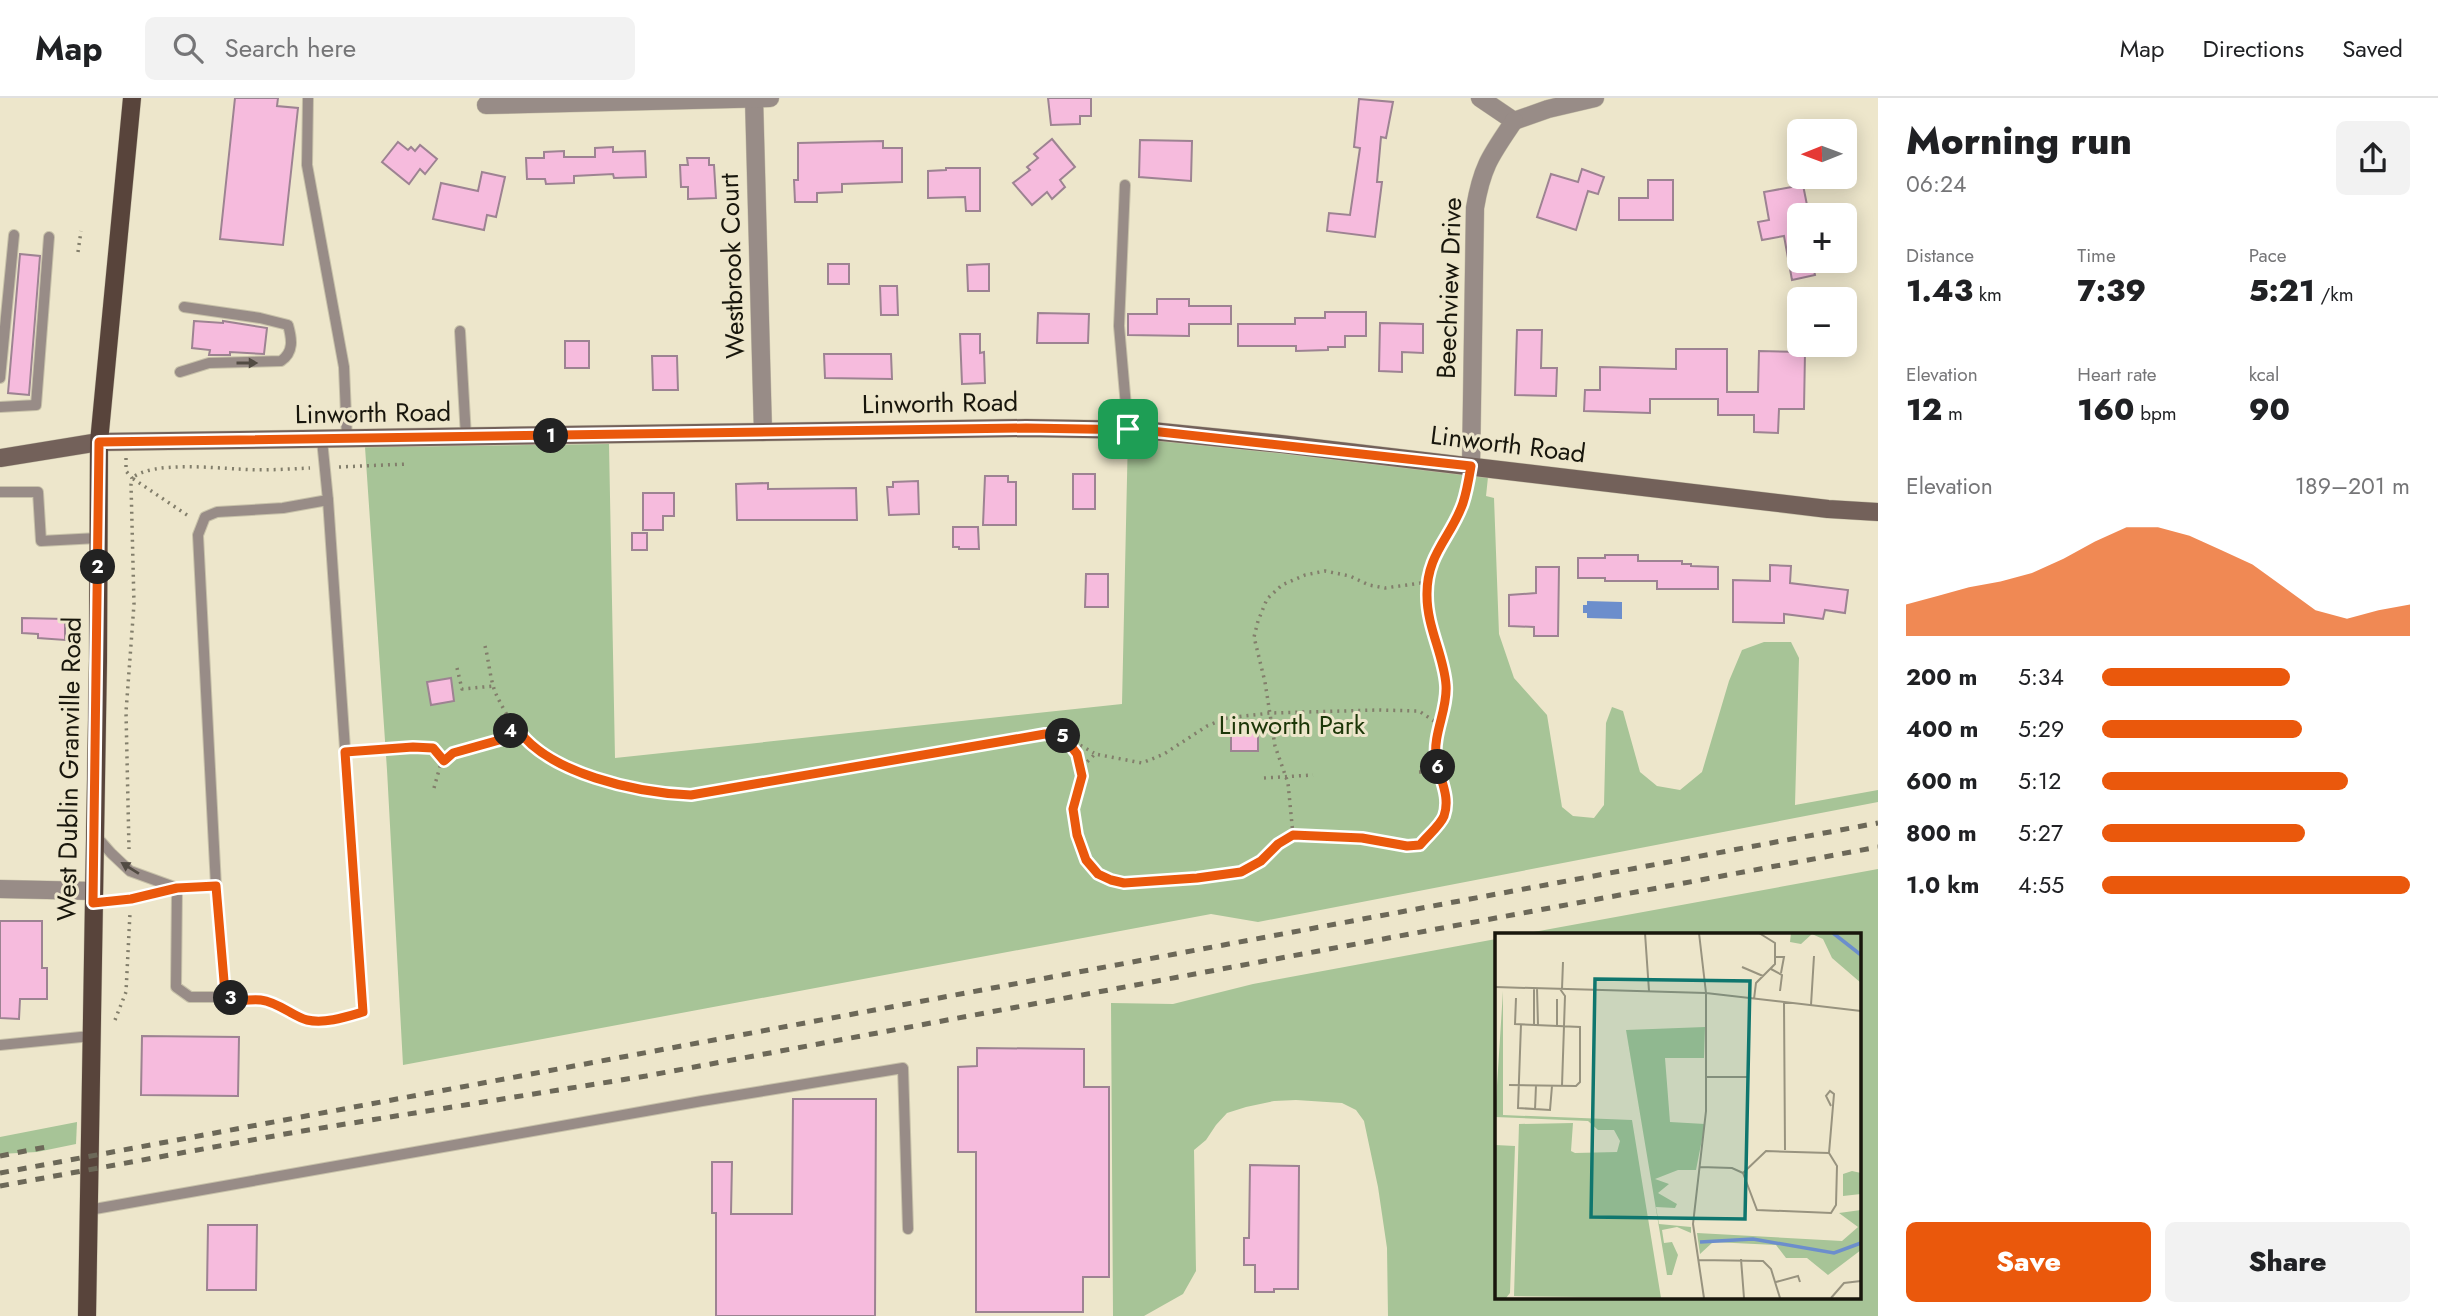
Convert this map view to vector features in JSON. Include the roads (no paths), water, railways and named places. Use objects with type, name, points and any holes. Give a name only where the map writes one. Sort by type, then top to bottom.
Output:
[{"type":"main road","name":"West Dublin Granville Road","points":[[87,1316],[99,442],[132,98]]},
{"type":"main road","name":"Linworth Road","points":[[0,457],[99,442],[1026,428],[1128,429],[1281,444],[1828,509],[1878,512]]},
{"type":"street","name":"Westbrook Court","points":[[754,98],[763,432]]},
{"type":"street","points":[[486,105],[770,98]]},
{"type":"street","points":[[1480,98],[1514,121],[1548,109],[1595,98]]},
{"type":"street","name":"Beechview Drive","points":[[1471,466],[1475,208],[1479,183],[1487,161],[1514,121]]},
{"type":"street","points":[[0,889],[93,897]]},
{"type":"lane","points":[[308,98],[307,164],[344,367],[347,439]]},
{"type":"lane","points":[[1125,185],[1119,326],[1128,429]]},
{"type":"lane","points":[[0,378],[14,235]]},
{"type":"lane","points":[[0,407],[36,405],[49,237]]},
{"type":"lane","points":[[180,372],[209,363],[281,361],[291,350],[288,325],[260,318],[184,307]]},
{"type":"lane","points":[[460,331],[466,437]]},
{"type":"lane","points":[[177,888],[176,987],[190,998],[262,1000],[286,1008],[307,1020],[337,1019],[363,1012],[322,440]]},
{"type":"lane","points":[[0,492],[38,492],[41,541],[99,538]]},
{"type":"lane","points":[[228,997],[225,993],[216,886],[198,535],[205,517],[217,512],[283,508],[328,500]]},
{"type":"lane","points":[[95,834],[130,871],[177,888]]},
{"type":"lane","points":[[93,897],[131,899],[177,888],[216,886]]},
{"type":"lane","points":[[0,1045],[92,1036]]},
{"type":"lane","points":[[89,1210],[903,1068],[908,1229]]},
{"type":"water","points":[[1587,601],[1622,602],[1622,619],[1587,618],[1587,613],[1583,613],[1583,605],[1587,605]]},
{"type":"railway","points":[[0,1173],[1878,823]]},
{"type":"railway","points":[[0,1186],[296,1132],[646,1076],[1878,847]]},
{"type":"railway","points":[[0,1156],[51,1146]]},
{"type":"park label","name":"Linworth Park","points":[[1292,725]]}]
